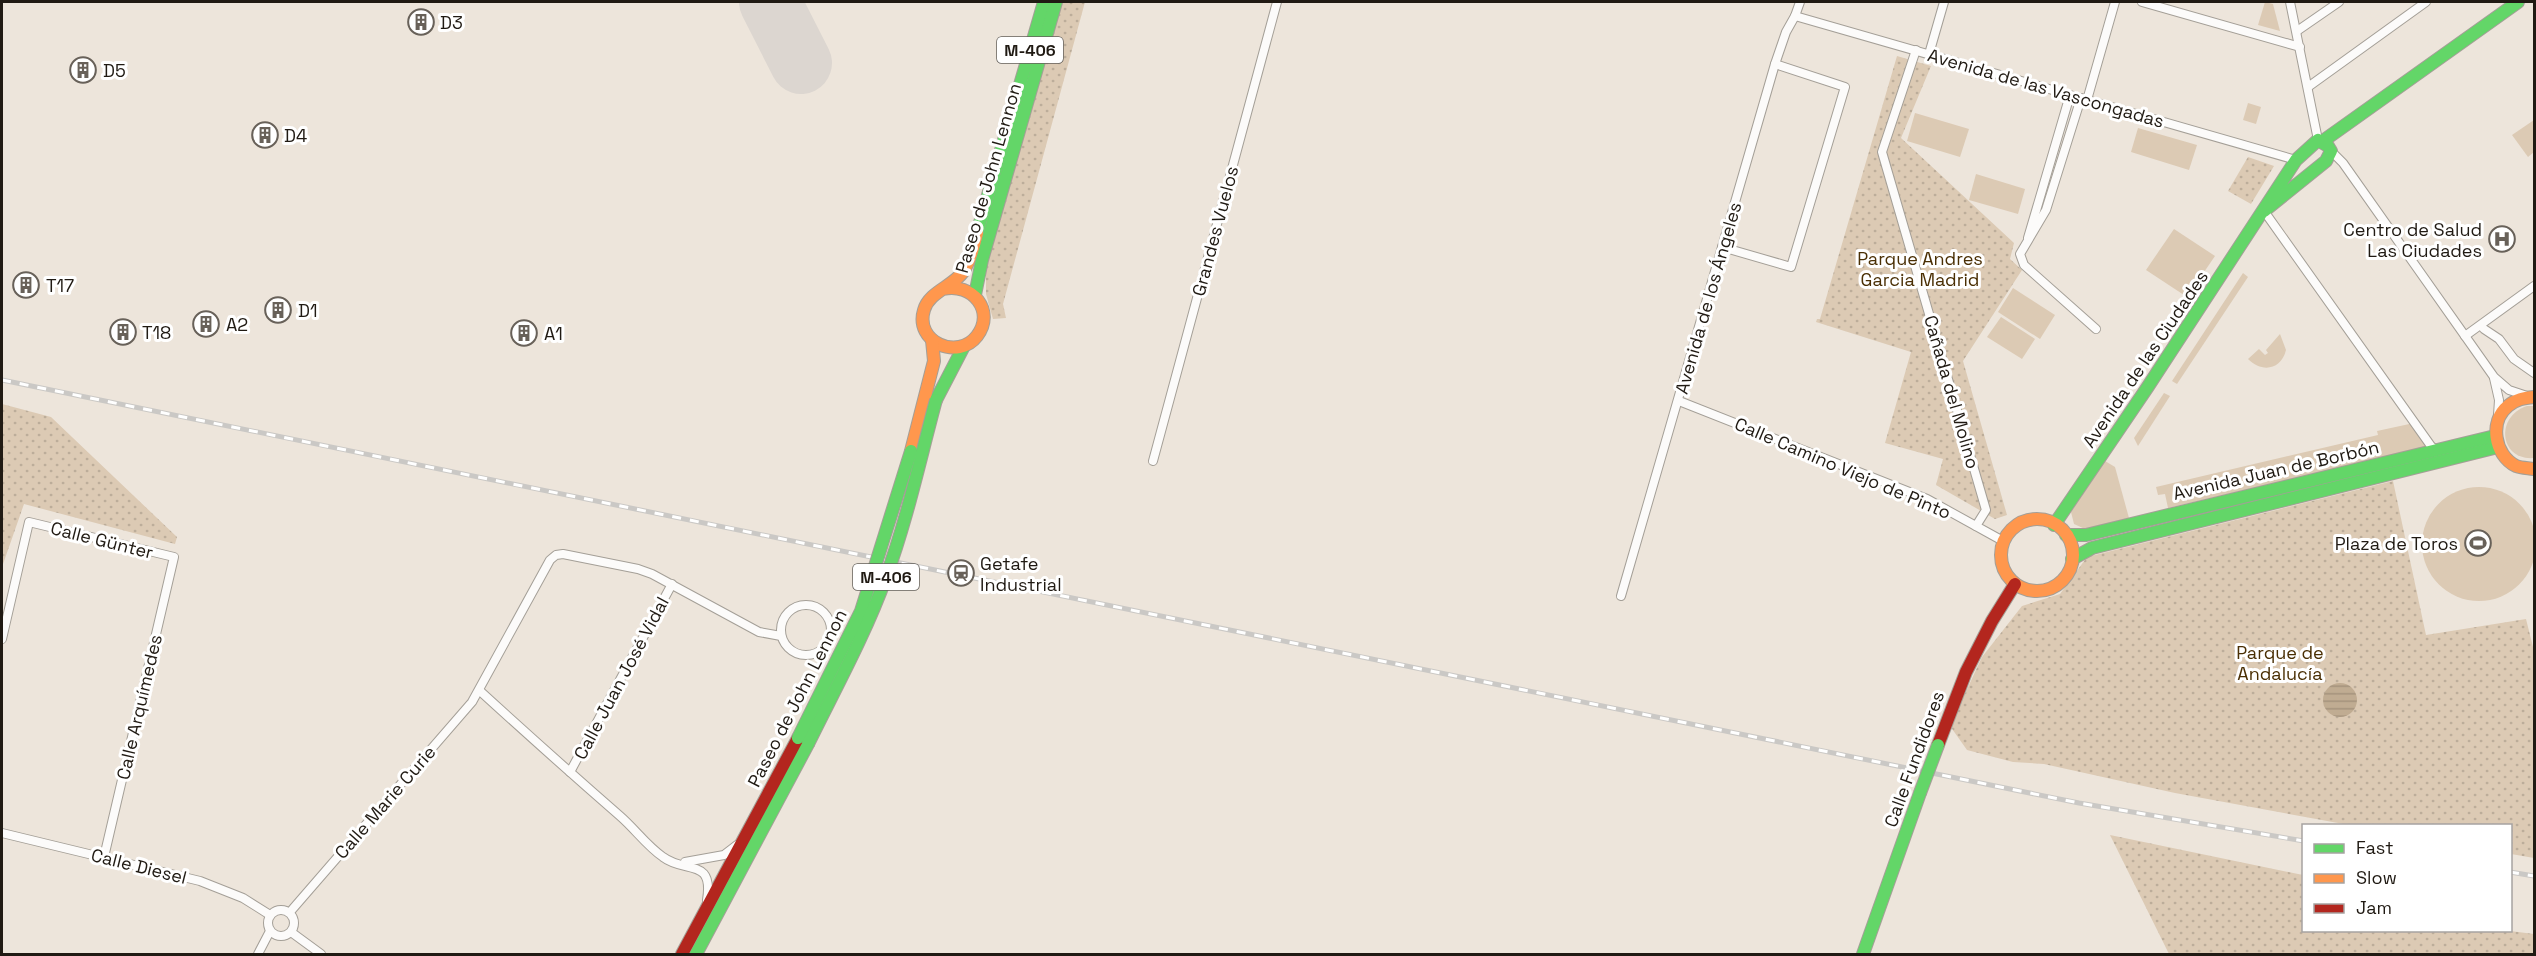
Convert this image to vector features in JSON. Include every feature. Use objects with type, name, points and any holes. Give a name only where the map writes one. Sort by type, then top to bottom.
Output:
[{"type":"main road","name":"Paseo de John Lennon","points":[[943,289],[963,271],[973,248],[1044,2]]},
{"type":"main road","name":"Paseo de John Lennon","points":[[975,296],[982,260],[1056,2]]},
{"type":"main road","name":"Avenida de las Ciudades","points":[[2055,525],[2294,164],[2518,2]]},
{"type":"main road","name":"Avenida de las Ciudades","points":[[2264,211],[2321,167],[2324,144]]},
{"type":"main road","points":[[2294,164],[2298,179],[2302,180]]},
{"type":"main road","points":[[943,289],[956,287],[975,296]]},
{"type":"main road","name":"M-406","points":[[932,340],[923,324],[923,313],[932,296],[943,289]]},
{"type":"main road","name":"M-406","points":[[963,348],[978,337],[983,327],[984,312],[975,296]]},
{"type":"main road","name":"Paseo de John Lennon","points":[[696,954],[803,741],[871,614],[885,579],[898,540],[931,397],[934,361],[932,340]]},
{"type":"main road","points":[[932,340],[952,349],[963,348]]},
{"type":"main road","name":"Paseo de John Lennon","points":[[931,397],[963,348]]},
{"type":"main road","points":[[2533,397],[2510,403],[2497,422],[2496,442],[2505,459],[2513,465],[2535,469]]},
{"type":"main road","name":"Avenida Juan de Borbón","points":[[2066,535],[2086,535],[2436,450],[2496,442]]},
{"type":"main road","name":"Avenida Juan de Borbón","points":[[2072,559],[2092,548],[2496,442]]},
{"type":"main road","points":[[2028,520],[2040,520],[2055,525],[2066,535],[2071,542],[2072,559],[2063,580],[2054,587],[2043,591],[2032,591],[2015,584],[2005,573],[2001,563],[2003,541],[2018,525],[2028,520]]},
{"type":"main road","name":"Calle Fundidores","points":[[1863,954],[1966,672],[1992,621],[2015,584]]},
{"type":"main road","name":"Paseo de John Lennon","points":[[682,954],[803,741]]},
{"type":"street","name":"Grandes Vuelos","points":[[1153,461],[1277,2]]},
{"type":"street","name":"Avenida de los Ángeles","points":[[1621,596],[1775,64],[1800,2]]},
{"type":"street","points":[[1929,54],[1944,2]]},
{"type":"street","points":[[2096,329],[2024,265],[2020,254],[2046,210],[2115,2]]},
{"type":"street","points":[[2142,2],[2300,47]]},
{"type":"street","points":[[2290,2],[2308,87],[2324,144],[2343,163],[2494,377],[2509,390],[2533,397]]},
{"type":"street","points":[[2297,31],[2338,2]]},
{"type":"street","points":[[2308,87],[2426,2]]},
{"type":"street","name":"Avenida de las Vascongadas","points":[[1796,16],[2084,99],[2294,164]]},
{"type":"street","name":"Cañada del Molino","points":[[1916,50],[1882,152],[1986,510],[1976,525]]},
{"type":"street","points":[[1722,247],[1791,267],[1845,87],[1775,64]]},
{"type":"street","points":[[2028,241],[2070,95]]},
{"type":"street","points":[[2264,211],[2436,450]]},
{"type":"street","points":[[2465,336],[2535,286]]},
{"type":"street","points":[[2484,328],[2499,339],[2514,359],[2535,373]]},
{"type":"street","points":[[2494,377],[2499,400],[2497,422]]},
{"type":"street","name":"Calle Camino Viejo de Pinto","points":[[1679,401],[1927,499],[2003,541]]},
{"type":"street","name":"Calle Günter","points":[[2,639],[30,522],[174,557]]},
{"type":"street","name":"Calle Marie Curie","points":[[290,912],[480,691],[550,560],[556,555],[563,554],[638,569],[672,584]]},
{"type":"street","name":"Calle Arquímedes","points":[[104,857],[174,557]]},
{"type":"street","points":[[672,584],[759,632],[781,636],[790,650],[806,655],[822,649],[831,635],[831,626],[824,612],[809,605],[801,605],[787,613],[783,620],[781,636]]},
{"type":"street","name":"Calle Juan José Vidal","points":[[570,772],[672,584]]},
{"type":"street","points":[[480,691],[664,858],[695,867],[705,874],[709,887],[705,912]]},
{"type":"street","name":"Calle Diesel","points":[[2,833],[200,880],[243,898],[270,915]]},
{"type":"street","points":[[678,863],[724,855],[747,836]]},
{"type":"street","points":[[258,954],[270,931],[268,923],[270,915],[280,909],[290,912],[295,924],[291,932],[283,936],[270,931]]},
{"type":"street","points":[[291,932],[321,954]]},
{"type":"green space","points":[[1061,2],[1085,2],[1003,304],[1006,318],[993,319],[986,294],[986,265]]},
{"type":"green space","points":[[2265,2],[2273,4],[2280,31],[2258,25]]},
{"type":"green space","name":"Parque Andres Garcia Madrid","points":[[1897,56],[1931,66],[1901,138],[2014,243],[2010,259],[2022,270],[1963,361],[2007,515],[1995,519],[1936,485],[1943,459],[1885,443],[1911,352],[1816,322],[1820,319]]},
{"type":"green space","points":[[2248,103],[2261,107],[2256,124],[2243,120]]},
{"type":"green space","points":[[1915,113],[1969,129],[1960,157],[1907,141]]},
{"type":"green space","points":[[2534,120],[2534,152],[2528,157],[2512,135]]},
{"type":"green space","points":[[2138,128],[2197,145],[2189,170],[2131,152]]},
{"type":"green space","points":[[2248,157],[2274,166],[2251,204],[2228,191]]},
{"type":"green space","points":[[1976,174],[2025,189],[2018,214],[1969,200]]},
{"type":"green space","points":[[2174,229],[2215,256],[2187,297],[2146,270]]},
{"type":"green space","points":[[2243,273],[2248,277],[2177,384],[2172,381]]},
{"type":"green space","points":[[2013,288],[2055,315],[2040,339],[1998,312]]},
{"type":"green space","points":[[2001,317],[2035,339],[2022,359],[1987,337]]},
{"type":"green space","points":[[2280,334],[2286,350],[2280,362],[2265,368],[2248,359],[2259,349],[2265,355],[2268,353],[2266,350]]},
{"type":"green space","points":[[2164,393],[2170,396],[2138,446],[2134,438]]},
{"type":"green space","points":[[2,404],[51,417],[177,537],[175,544],[24,504],[2,567]]},
{"type":"green space","points":[[2527,406],[2534,406],[2534,458],[2514,453],[2505,437],[2509,419]]},
{"type":"green space","points":[[2414,423],[2431,446],[2168,508],[2165,494],[2158,495],[2156,487],[2378,435],[2377,431]]},
{"type":"green space","points":[[2105,461],[2115,467],[2129,518],[2085,529],[2074,524],[2071,512]]},
{"type":"green space","name":"Parque de Andalucía","points":[[2393,481],[2426,635],[2526,619],[2534,651],[2534,858],[2512,854],[2512,824],[2344,824],[2175,793],[2044,764],[2013,762],[1967,750],[1950,726],[1982,657],[2022,606],[2060,594],[2087,557]]},
{"type":"green space","name":"Plaza de Toros","points":[[2479,487],[2501,491],[2520,503],[2532,522],[2536,544],[2532,566],[2520,585],[2501,597],[2479,601],[2457,597],[2438,585],[2426,566],[2422,544],[2426,522],[2438,503],[2457,491]]},
{"type":"green space","points":[[2110,835],[2302,875],[2302,932],[2512,931],[2534,934],[2534,954],[2169,954]]},
{"type":"shaded area","points":[[2340,683],[2352,688],[2357,700],[2352,712],[2340,717],[2328,712],[2323,700],[2328,688]]},
{"type":"runway","points":[[770,2],[801,63]]},
{"type":"railway","points":[[2,380],[2079,803],[2302,841]]},
{"type":"railway","points":[[2512,872],[2534,876]]},
{"type":"traffic: fast","points":[[977,233],[1044,2]]},
{"type":"traffic: fast","points":[[975,295],[982,260],[1056,2]]},
{"type":"traffic: fast","points":[[2323,141],[2518,2]]},
{"type":"traffic: fast","points":[[2054,525],[2147,388],[2296,160],[2318,140],[2328,146],[2331,151],[2326,161],[2264,211]]},
{"type":"traffic: fast","points":[[936,400],[963,348]]},
{"type":"traffic: fast","points":[[808,744],[878,599],[907,512],[936,400]]},
{"type":"traffic: fast","points":[[2066,535],[2086,535],[2495,436]]},
{"type":"traffic: fast","points":[[2072,559],[2092,548],[2498,447]]},
{"type":"traffic: fast","points":[[798,738],[861,611],[911,451]]},
{"type":"traffic: fast","points":[[696,954],[808,744]]},
{"type":"traffic: fast","points":[[1920,793],[1938,745]]},
{"type":"traffic: fast","points":[[1863,954],[1920,793]]},
{"type":"traffic: slow","points":[[943,289],[954,288],[972,294],[982,308],[984,317],[977,336],[969,343],[959,347],[949,347],[931,339],[925,331],[924,310],[936,294],[963,272],[970,258],[977,233]]},
{"type":"traffic: slow","points":[[911,451],[934,361],[932,340]]},
{"type":"traffic: slow","points":[[2534,397],[2520,399],[2508,406],[2502,412],[2496,429],[2499,446],[2509,461],[2518,467],[2534,469]]},
{"type":"traffic: slow","points":[[2037,519],[2057,525],[2067,535],[2073,555],[2067,575],[2057,585],[2037,591],[2017,585],[2007,575],[2001,555],[2007,535],[2017,525],[2037,519]]},
{"type":"traffic: jam","points":[[1938,745],[1966,672],[1992,621],[2015,584]]},
{"type":"traffic: jam","points":[[682,954],[798,738]]},
{"type":"place","name":"D3","points":[[421,22]]},
{"type":"place","name":"D5","points":[[83,70]]},
{"type":"place","name":"D4","points":[[265,135]]},
{"type":"place","name":"Centro de Salud Las Ciudades","points":[[2502,239]]},
{"type":"place","name":"T17","points":[[26,285]]},
{"type":"place","name":"D1","points":[[278,310]]},
{"type":"place","name":"A2","points":[[206,324]]},
{"type":"place","name":"T18","points":[[123,332]]},
{"type":"place","name":"A1","points":[[524,333]]},
{"type":"place","name":"Plaza de Toros","points":[[2478,543]]},
{"type":"place","name":"Getafe Industrial","points":[[961,573]]}]
